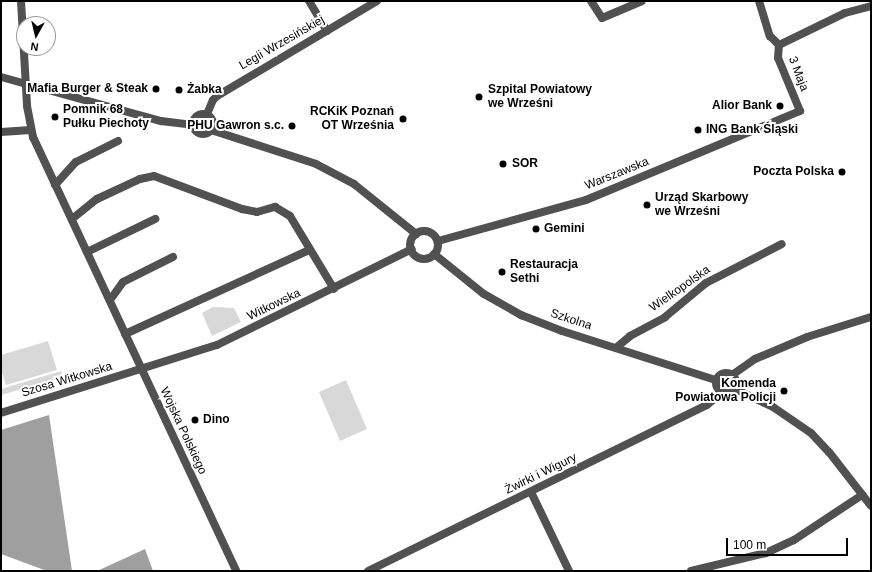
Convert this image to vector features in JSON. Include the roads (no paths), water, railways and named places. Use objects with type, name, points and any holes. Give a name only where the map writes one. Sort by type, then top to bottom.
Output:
[{"type":"street","name":"Wojska Polskiego","points":[[21,1],[26,84],[31,130],[55,185],[236,571]]},
{"type":"street","points":[[309,1],[327,31]]},
{"type":"street","name":"Legii Wrzesińskiej","points":[[207,114],[212,100],[217,96],[377,1]]},
{"type":"street","points":[[591,1],[602,18],[642,1]]},
{"type":"street","name":"3 Maja","points":[[759,1],[770,36],[779,45],[778,58],[800,111]]},
{"type":"street","points":[[779,45],[845,13],[871,6],[869,1]]},
{"type":"street","points":[[1,77],[167,122],[193,125],[200,134],[212,130],[316,164],[354,184],[416,234],[429,232],[438,241],[434,254],[422,258],[412,249],[411,243],[416,234]]},
{"type":"street","name":"Warszawska","points":[[438,241],[579,202],[800,111]]},
{"type":"street","points":[[193,125],[197,116],[207,114],[213,121],[212,130]]},
{"type":"street","points":[[1,132],[31,130]]},
{"type":"street","points":[[55,185],[76,162],[118,141]]},
{"type":"street","points":[[72,219],[97,199],[140,179],[154,176],[242,209],[257,212],[275,207],[283,210],[290,216],[308,250],[334,289]]},
{"type":"street","points":[[87,252],[156,219]]},
{"type":"street","name":"Wielkopolska","points":[[617,348],[630,336],[665,317],[706,283],[782,244]]},
{"type":"street","name":"Witkowska","points":[[141,369],[217,345],[334,289],[412,249]]},
{"type":"street","points":[[125,334],[308,250]]},
{"type":"street","name":"Szkolna","points":[[434,254],[463,279],[499,304],[540,323],[716,380]]},
{"type":"street","points":[[110,300],[123,282],[174,257]]},
{"type":"street","points":[[732,375],[736,382],[735,389],[729,393],[721,393],[716,387],[716,380],[722,374],[732,375],[755,359],[806,337],[871,317]]},
{"type":"street","name":"Szosa Witkowska","points":[[1,413],[141,369]]},
{"type":"street","points":[[735,389],[773,407],[811,434],[830,452],[871,506]]},
{"type":"street","name":"Żwirki i Wigury","points":[[368,571],[707,406],[721,393]]},
{"type":"street","points":[[531,492],[570,571]]},
{"type":"street","points":[[691,571],[766,553],[794,540],[862,495]]},
{"type":"place","name":"Mafia Burger & Steak","points":[[156,89]]},
{"type":"place","name":"Żabka","points":[[179,90]]},
{"type":"place","name":"Szpital Powiatowy we Wrześni","points":[[479,97]]},
{"type":"place","name":"Alior Bank","points":[[780,106]]},
{"type":"place","name":"Pomnik 68 Pułku Piechoty","points":[[55,117]]},
{"type":"place","name":"RCKiK Poznań OT Września","points":[[403,119]]},
{"type":"place","name":"PHU Gawron s.c.","points":[[292,126]]},
{"type":"place","name":"ING Bank Śląski","points":[[698,130]]},
{"type":"place","name":"SOR","points":[[503,164]]},
{"type":"place","name":"Poczta Polska","points":[[842,172]]},
{"type":"place","name":"Urząd Skarbowy we Wrześni","points":[[647,205]]},
{"type":"place","name":"Gemini","points":[[536,229]]},
{"type":"place","name":"Restauracja Sethi","points":[[502,272]]},
{"type":"place","name":"Komenda Powiatowa Policji","points":[[784,391]]},
{"type":"place","name":"Dino","points":[[195,420]]}]
